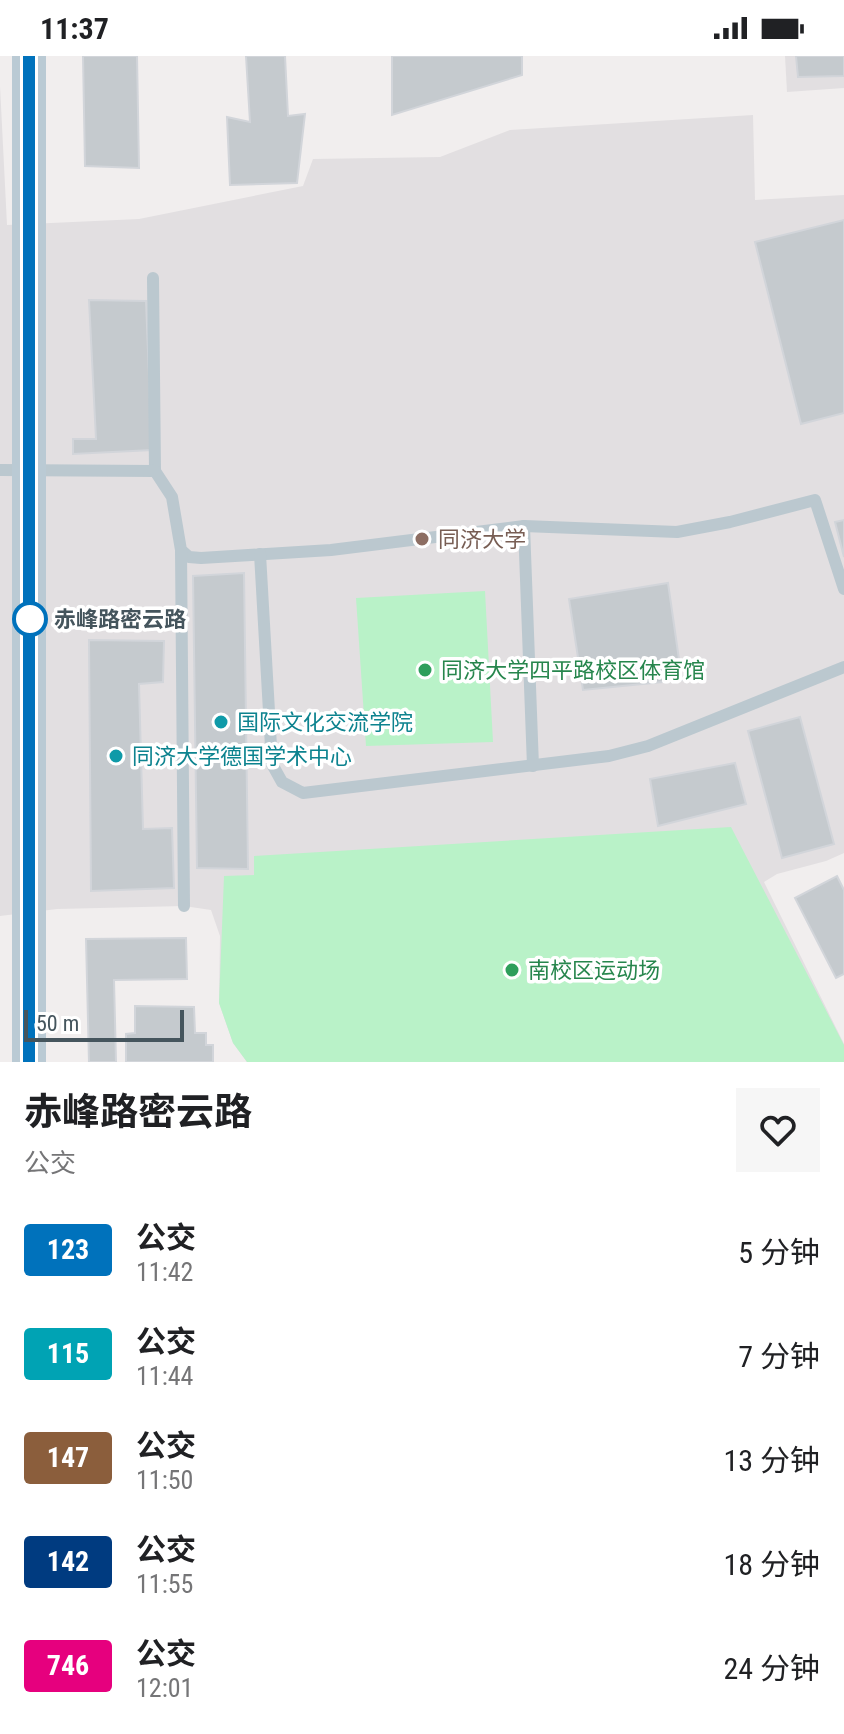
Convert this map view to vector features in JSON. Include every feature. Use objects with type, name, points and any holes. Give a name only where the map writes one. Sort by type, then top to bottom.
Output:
[{"type":"street","points":[[29,56],[15,470],[29,1062]]},
{"type":"lane","points":[[153,278],[155,471],[172,497],[181,550],[184,906]]},
{"type":"lane","points":[[15,470],[155,471]]},
{"type":"lane","points":[[181,550],[189,557],[229,558],[331,550],[524,526],[677,532],[815,500],[844,589]]},
{"type":"lane","points":[[524,526],[533,766]]},
{"type":"lane","points":[[260,554],[272,764],[282,782],[303,793],[609,756],[648,746],[844,667]]},
{"type":"shaded area","points":[[785,56],[844,56],[844,88],[787,92]]},
{"type":"shaded area","name":"同济大学","points":[[0,86],[7,225],[139,219],[303,186],[313,159],[440,157],[510,130],[753,115],[755,200],[844,195],[844,853],[777,874],[764,882],[844,1044],[844,1062],[247,1062],[233,1043],[219,1003],[220,936],[211,910],[184,906],[57,909],[0,916]]},
{"type":"green space","name":"同济大学四平路校区体育馆","points":[[485,591],[493,742],[366,746],[356,598]]},
{"type":"green space","name":"南校区运动场","points":[[731,827],[844,1045],[844,1062],[247,1062],[233,1043],[219,1003],[224,876],[254,875],[254,856]]},
{"type":"building","points":[[83,56],[137,56],[139,168],[85,166]]},
{"type":"building","points":[[246,56],[285,56],[288,116],[305,114],[297,183],[230,185],[227,117],[250,122]]},
{"type":"building","points":[[392,56],[522,56],[522,75],[392,115]]},
{"type":"building","points":[[796,56],[844,56],[844,76],[798,77]]},
{"type":"building","points":[[844,220],[844,413],[801,424],[755,242]]},
{"type":"building","points":[[89,300],[146,301],[152,450],[73,454],[73,439],[96,439]]},
{"type":"building","points":[[844,520],[844,557],[835,522]]},
{"type":"building","name":"国际文化交流学院","points":[[244,573],[248,869],[197,868],[193,576]]},
{"type":"building","points":[[668,583],[682,680],[583,690],[569,599]]},
{"type":"building","name":"同济大学德国学术中心","points":[[89,640],[164,641],[163,682],[139,684],[143,829],[172,828],[174,888],[91,891]]},
{"type":"building","points":[[800,717],[834,844],[782,858],[748,731]]},
{"type":"building","points":[[735,763],[746,804],[658,826],[650,779]]},
{"type":"building","points":[[837,876],[844,890],[844,974],[836,978],[795,898]]},
{"type":"building","points":[[186,938],[187,979],[114,980],[116,1062],[89,1062],[86,939]]},
{"type":"building","points":[[135,1006],[194,1007],[195,1033],[206,1033],[206,1045],[213,1045],[213,1062],[126,1062],[126,1034],[135,1033]]},
{"type":"bus line","name":"123","points":[[29,56],[29,1062]]},
{"type":"place","name":"同济大学","points":[[422,539]]},
{"type":"place","name":"赤峰路密云路","points":[[30,619]]},
{"type":"place","name":"同济大学四平路校区体育馆","points":[[425,670]]},
{"type":"place","name":"国际文化交流学院","points":[[221,722]]},
{"type":"place","name":"同济大学德国学术中心","points":[[116,756]]},
{"type":"place","name":"南校区运动场","points":[[512,970]]}]
